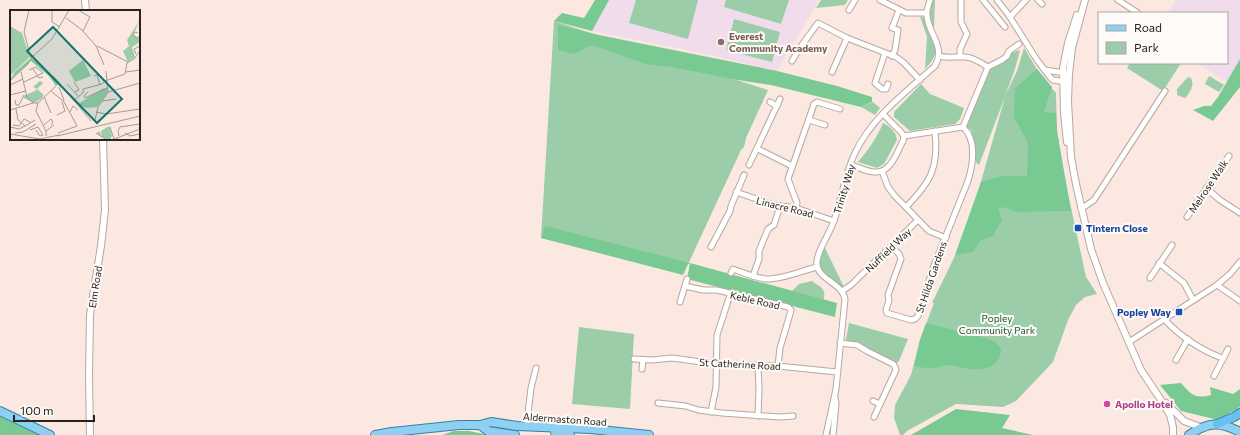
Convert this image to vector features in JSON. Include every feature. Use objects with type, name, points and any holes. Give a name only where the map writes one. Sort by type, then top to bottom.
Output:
[{"type":"highway","points":[[1217,424],[1240,413]]},
{"type":"main road","points":[[0,411],[50,435]]},
{"type":"main road","name":"Aldermaston Road","points":[[375,435],[452,426],[480,425],[491,422],[527,424],[588,432],[649,435]]},
{"type":"main road","points":[[526,435],[527,424]]},
{"type":"main road","points":[[1189,435],[1200,428],[1217,424],[1229,426],[1240,432]]},
{"type":"main road","name":"Aldermaston Road","points":[[480,425],[488,431],[515,435]]},
{"type":"main road","points":[[550,428],[556,433],[570,435]]},
{"type":"street","points":[[84,0],[86,10]]},
{"type":"street","points":[[849,10],[855,0]]},
{"type":"street","points":[[880,0],[906,13],[926,13]]},
{"type":"street","points":[[930,0],[926,13],[938,46],[939,56],[950,58],[966,57],[988,67]]},
{"type":"street","points":[[960,57],[960,48],[967,34],[961,22],[961,0]]},
{"type":"street","points":[[983,0],[1005,27]]},
{"type":"street","points":[[990,8],[997,0],[1010,17],[1044,70],[1054,80],[1066,82]]},
{"type":"street","points":[[1010,17],[1026,0]]},
{"type":"street","points":[[1084,0],[1066,73],[1071,157],[1081,209],[1091,248],[1103,283],[1141,370],[1170,415],[1173,435]]},
{"type":"street","points":[[1118,0],[1136,12]]},
{"type":"street","points":[[892,56],[895,50],[898,30],[892,28],[899,10]]},
{"type":"street","points":[[792,61],[818,23],[847,38],[903,62],[920,80]]},
{"type":"street","points":[[832,72],[847,38]]},
{"type":"street","points":[[963,127],[988,67],[1002,60],[1007,56],[1009,51],[1019,44]]},
{"type":"street","points":[[885,53],[875,83],[882,89],[886,89],[888,84]]},
{"type":"street","name":"Trinity Way","points":[[817,266],[816,261],[834,221],[850,165],[865,136],[900,96],[935,66],[939,56]]},
{"type":"street","points":[[1044,70],[1066,73]]},
{"type":"street","points":[[1081,209],[1094,200],[1165,92]]},
{"type":"street","points":[[750,165],[780,99]]},
{"type":"street","points":[[770,102],[777,106]]},
{"type":"street","points":[[796,208],[797,203],[788,179],[814,104],[817,102],[840,109]]},
{"type":"street","points":[[883,114],[904,136]]},
{"type":"street","points":[[809,120],[825,125]]},
{"type":"street","points":[[904,136],[963,127]]},
{"type":"street","points":[[946,238],[972,167],[973,157],[970,135],[963,127]]},
{"type":"street","points":[[906,207],[919,194],[930,177],[937,149],[936,131]]},
{"type":"street","points":[[850,165],[874,172],[882,171],[890,165],[903,141],[904,136]]},
{"type":"street","name":"Elm Road","points":[[90,435],[90,315],[105,210],[103,140]]},
{"type":"street","points":[[758,149],[792,166]]},
{"type":"street","name":"Melrose Walk","points":[[1186,217],[1229,156]]},
{"type":"street","name":"Nuffield Way","points":[[842,291],[851,285],[892,247],[918,220],[888,187],[882,171]]},
{"type":"street","points":[[707,240],[712,245],[730,211],[736,192],[744,176]]},
{"type":"street","points":[[1206,188],[1220,200],[1240,213]]},
{"type":"street","name":"Linacre Road","points":[[736,192],[766,203],[796,208],[834,221]]},
{"type":"street","points":[[753,276],[759,260],[759,251],[768,229],[774,225],[780,206]]},
{"type":"street","name":"St Hilda Gardens","points":[[892,247],[899,254],[901,259],[888,295],[889,300],[886,310],[887,313],[911,320],[915,319],[918,316],[933,268],[946,238],[929,231],[918,220]]},
{"type":"street","points":[[1150,278],[1172,245]]},
{"type":"street","points":[[1129,342],[1217,284],[1230,274],[1240,262]]},
{"type":"street","points":[[1159,263],[1184,283],[1194,300]]},
{"type":"street","points":[[731,273],[733,269],[753,276],[768,279],[785,276],[817,266],[822,274],[842,291],[845,302],[837,372],[833,435]]},
{"type":"street","points":[[680,302],[687,279]]},
{"type":"street","points":[[1217,284],[1240,301]]},
{"type":"street","name":"Keble Road","points":[[685,286],[704,290],[718,290],[788,307],[791,310],[780,348],[778,366]]},
{"type":"street","points":[[711,412],[716,387],[717,335],[730,294]]},
{"type":"street","points":[[1164,319],[1178,333],[1210,353],[1222,358]]},
{"type":"street","points":[[1176,360],[1188,338]]},
{"type":"street","points":[[840,343],[857,345],[867,352],[893,364],[895,367],[896,370],[874,417]]},
{"type":"street","points":[[1214,376],[1222,358],[1228,350]]},
{"type":"street","name":"St Catherine Road","points":[[634,359],[652,360],[672,358],[716,364],[778,366],[837,372]]},
{"type":"street","points":[[642,369],[643,360]]},
{"type":"street","points":[[758,365],[758,416]]},
{"type":"street","points":[[527,424],[531,388],[536,368]]},
{"type":"street","points":[[1159,396],[1184,421],[1200,428]]},
{"type":"street","points":[[826,435],[832,403],[835,397]]},
{"type":"street","points":[[873,401],[880,404]]},
{"type":"street","points":[[658,403],[686,406],[711,412],[758,416],[793,416]]},
{"type":"shaded area","name":"Everest Community Academy","points":[[609,0],[819,0],[777,71],[705,54],[592,31]]},
{"type":"shaded area","points":[[1176,0],[1240,0],[1240,59],[1227,82],[1199,64],[1228,64],[1228,12],[1168,12]]},
{"type":"green space","points":[[595,0],[609,0],[592,31],[554,21],[562,13],[584,18]]},
{"type":"green space","points":[[636,0],[698,0],[688,39],[629,23]]},
{"type":"green space","points":[[726,0],[789,0],[781,24],[724,7]]},
{"type":"green space","points":[[821,0],[848,0],[845,5],[816,8]]},
{"type":"green space","points":[[932,0],[935,0],[934,29],[930,14]]},
{"type":"green space","points":[[920,16],[924,18],[935,44],[934,56],[925,69],[927,37]]},
{"type":"green space","points":[[734,19],[780,32],[772,62],[726,50]]},
{"type":"green space","points":[[554,21],[768,90],[746,138],[744,147],[741,150],[684,273],[541,238]]},
{"type":"green space","points":[[558,25],[594,34],[777,71],[837,86],[872,97],[872,102],[861,107],[771,85],[672,67],[646,64],[592,45],[574,54],[558,50]]},
{"type":"green space","name":"Popley Community Park","points":[[1024,48],[1041,76],[1056,93],[1057,131],[1064,175],[1086,277],[1097,294],[1085,297],[1076,305],[1068,320],[1053,362],[1016,401],[1003,407],[956,404],[907,431],[903,435],[900,435],[894,418],[895,405],[911,375],[920,340],[934,303],[932,303],[967,231],[1005,97],[979,165],[976,162],[971,130],[966,126],[990,70],[1010,57],[1011,53],[1020,50],[1005,96],[1017,71]]},
{"type":"green space","points":[[1240,59],[1240,87],[1213,121],[1193,110],[1204,106],[1211,106],[1218,97]]},
{"type":"green space","points":[[1129,64],[1180,64],[1163,91],[1127,68]]},
{"type":"green space","points":[[1037,69],[1052,87],[1044,112],[1056,113],[1057,131],[1071,211],[1016,212],[1005,207],[998,209],[1002,220],[993,236],[981,240],[973,252],[955,255],[981,182],[1002,176],[1027,176],[1028,143],[1014,117],[1015,88]]},
{"type":"green space","points":[[1209,76],[1224,85],[1219,92],[1205,84]]},
{"type":"green space","points":[[1188,77],[1191,78],[1192,86],[1185,98],[1177,95],[1177,89]]},
{"type":"green space","points":[[921,84],[930,94],[964,108],[960,119],[955,124],[910,131],[894,117],[894,112]]},
{"type":"green space","points":[[873,102],[880,108],[875,115],[861,107]]},
{"type":"green space","points":[[883,123],[893,130],[897,140],[884,164],[877,168],[858,162],[872,144]]},
{"type":"green space","points":[[545,226],[690,263],[687,265],[683,275],[541,238]]},
{"type":"green space","points":[[824,248],[844,287],[840,287],[821,271],[819,263]]},
{"type":"green space","points":[[690,263],[837,303],[835,317],[687,279]]},
{"type":"green space","points":[[812,281],[823,289],[823,302],[791,292],[799,284]]},
{"type":"green space","points":[[849,323],[908,339],[899,361],[895,365],[849,343],[846,339]]},
{"type":"green space","points":[[926,323],[983,337],[995,342],[1001,349],[998,360],[991,366],[980,369],[969,369],[953,365],[945,365],[937,368],[914,366],[920,340]]},
{"type":"green space","points":[[579,327],[634,334],[630,409],[572,404]]},
{"type":"green space","points":[[1181,383],[1191,393],[1197,396],[1211,395],[1210,387],[1233,394],[1240,389],[1240,407],[1218,420],[1181,411],[1160,385]]},
{"type":"green space","points":[[956,409],[1010,415],[1002,428],[1033,435],[911,435]]},
{"type":"green space","points":[[0,416],[39,435],[0,435]]},
{"type":"green space","points":[[454,431],[469,431],[489,435],[442,435]]},
{"type":"place","name":"Everest Community Academy","points":[[721,42]]},
{"type":"place","name":"Tintern Close","points":[[1078,228]]},
{"type":"place","name":"Popley Way","points":[[1179,312]]},
{"type":"place","name":"Apollo Hotel","points":[[1107,404]]}]
